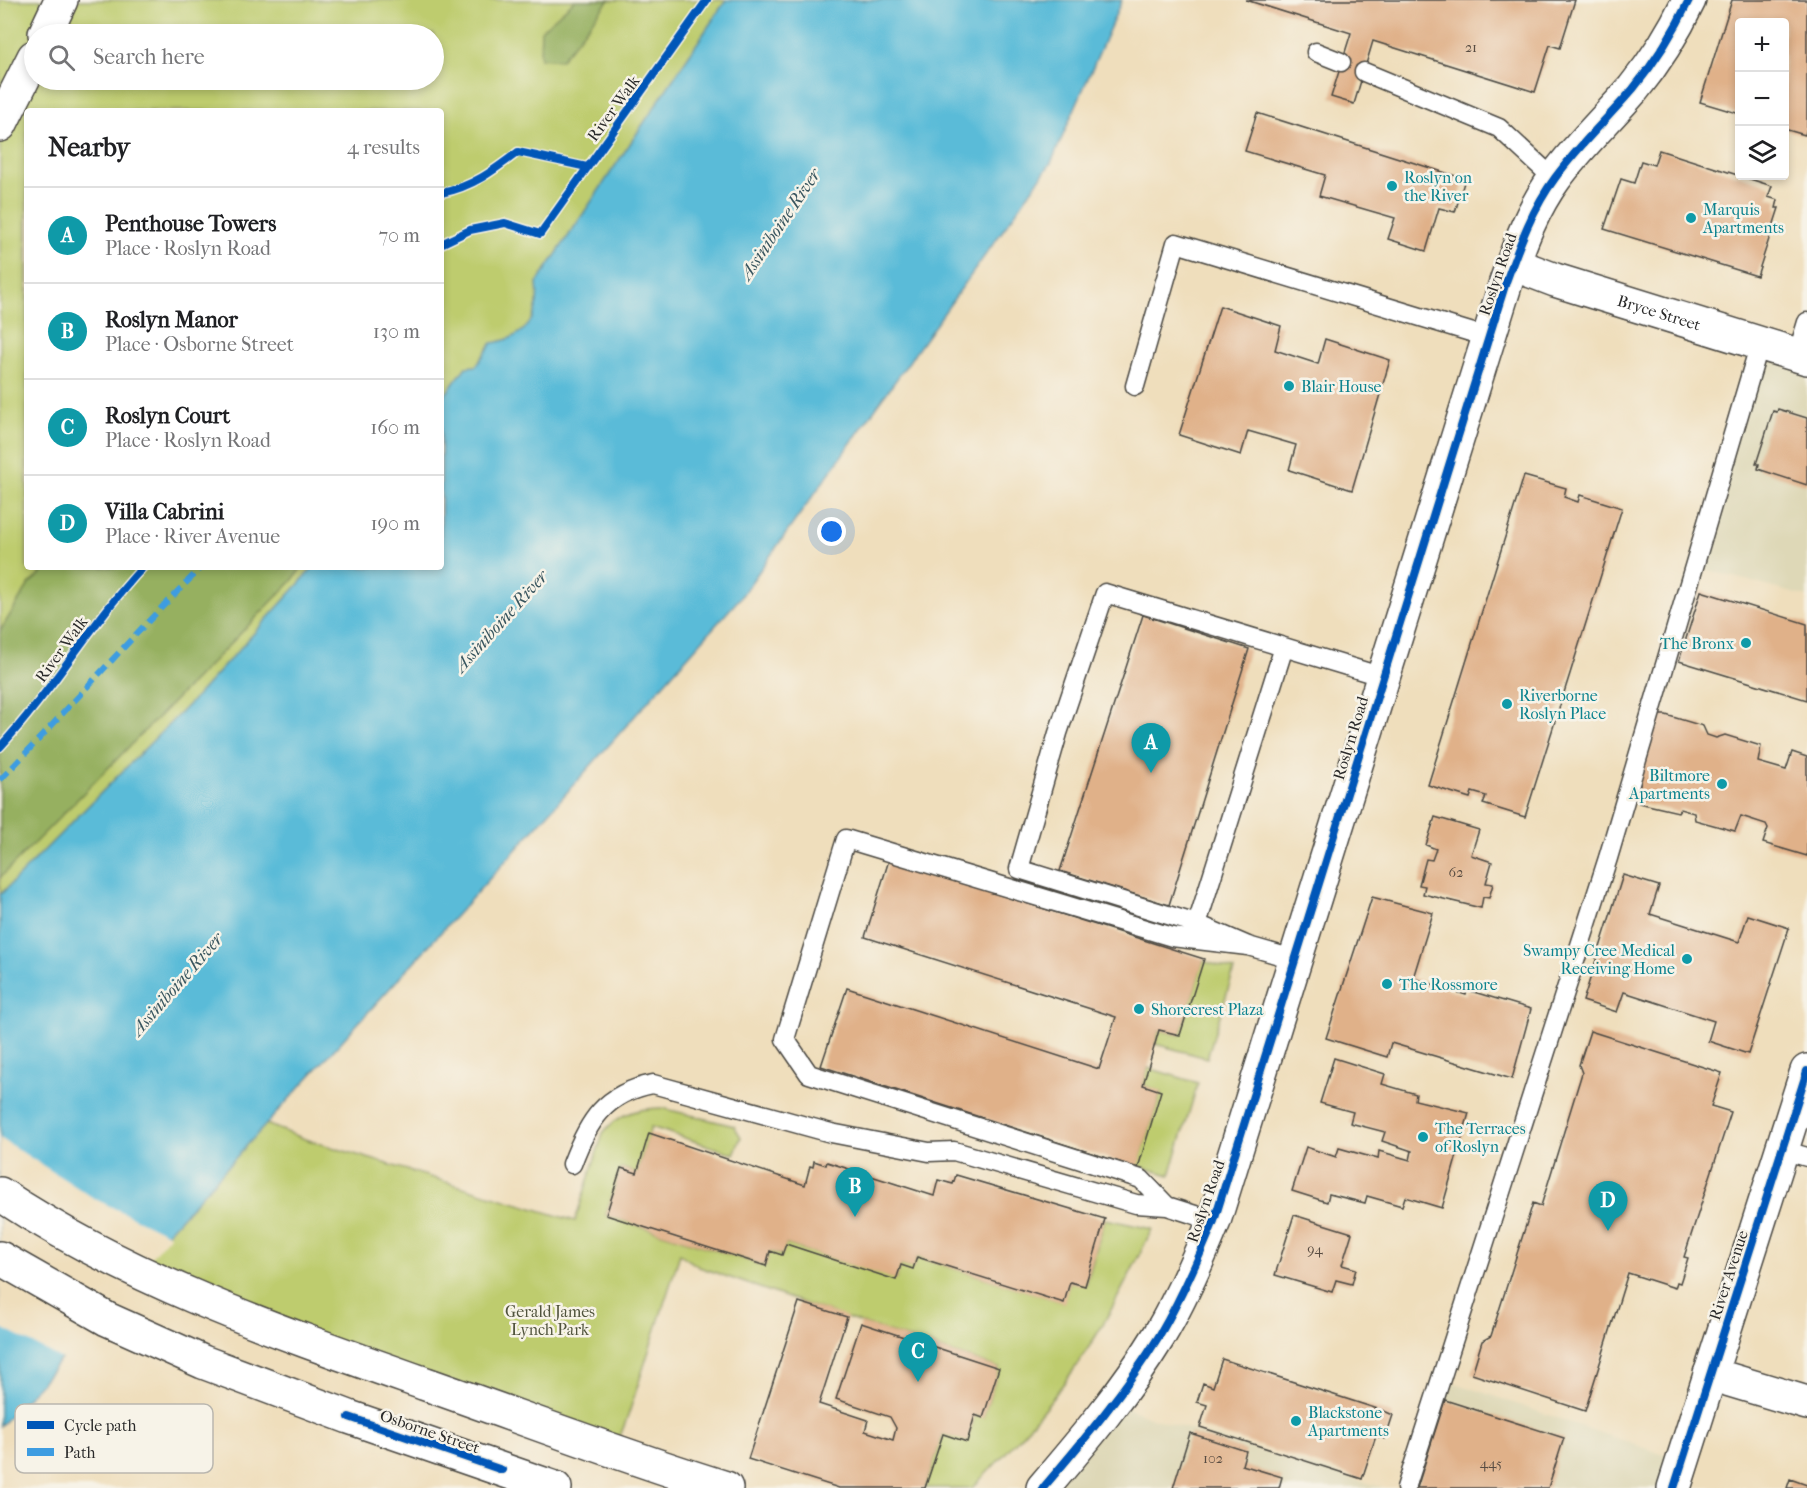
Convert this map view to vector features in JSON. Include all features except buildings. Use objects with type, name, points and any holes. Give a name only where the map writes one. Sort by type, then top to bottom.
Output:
[{"type":"street","points":[[50,24],[61,0]]},
{"type":"street","name":"Roslyn Road","points":[[1043,1488],[1088,1434],[1158,1336],[1198,1262],[1214,1221],[1513,264],[1532,216],[1554,179],[1640,79],[1671,34],[1689,0]]},
{"type":"street","points":[[0,126],[24,77]]},
{"type":"street","name":"Bryce Street","points":[[1513,264],[1556,280],[1802,356]]},
{"type":"street","name":"River Avenue","points":[[1674,1488],[1710,1374],[1795,1154],[1807,1071]]},
{"type":"street","points":[[0,1194],[138,1273],[254,1322],[726,1488]]},
{"type":"street","name":"Osborne Street","points":[[0,1258],[67,1298],[159,1344],[239,1377],[555,1488]]},
{"type":"street","points":[[1710,1374],[1807,1403]]},
{"type":"lane","points":[[1316,52],[1341,62]]},
{"type":"lane","points":[[1364,72],[1498,128],[1554,179]]},
{"type":"lane","points":[[1135,386],[1176,243],[1490,338]]},
{"type":"lane","points":[[1802,356],[1807,322]]},
{"type":"lane","points":[[1406,1488],[1606,864],[1760,344]]},
{"type":"lane","points":[[1296,960],[1248,946],[1197,924],[1018,869],[1058,733],[1105,593],[1383,677]]},
{"type":"lane","points":[[1197,924],[1284,647]]},
{"type":"lane","points":[[1167,1206],[1141,1179],[809,1074],[784,1039],[846,839],[1172,938],[1248,946]]},
{"type":"lane","points":[[572,1164],[589,1125],[605,1105],[625,1092],[653,1084],[831,1133],[929,1152],[954,1151],[1136,1204],[1167,1206],[1214,1221]]},
{"type":"shaded area","points":[[1760,343],[1807,358],[1807,597],[1694,566]]},
{"type":"shaded area","points":[[1441,1378],[1682,1461],[1674,1488],[1406,1488]]},
{"type":"shaded area","points":[[1112,1402],[1152,1418],[1384,1488],[1043,1488]]},
{"type":"green space","points":[[0,0],[726,0],[537,283],[536,306],[529,324],[514,336],[492,343],[476,366],[466,367],[444,396],[444,108],[24,108],[24,570],[310,570],[193,700],[0,895]]},
{"type":"green space","points":[[575,0],[609,0],[561,60],[540,58],[541,30]]},
{"type":"green space","points":[[45,570],[300,570],[292,581],[0,878],[0,631],[29,584]]},
{"type":"green space","points":[[1203,961],[1234,970],[1207,1058],[1155,1044],[1159,1030],[1180,1035]]},
{"type":"green space","points":[[1148,1068],[1198,1083],[1170,1175],[1138,1166],[1161,1092],[1143,1085]]},
{"type":"green space","name":"Gerald James Lynch Park","points":[[662,1108],[734,1126],[741,1137],[734,1154],[651,1127],[637,1173],[621,1168],[606,1215],[765,1266],[770,1251],[781,1255],[786,1244],[896,1279],[901,1265],[913,1268],[917,1257],[1063,1302],[1070,1282],[1086,1285],[1105,1219],[1152,1229],[1110,1312],[1081,1359],[1038,1417],[972,1488],[925,1488],[943,1434],[967,1441],[975,1415],[983,1417],[999,1368],[699,1267],[680,1254],[628,1416],[614,1451],[138,1273],[149,1253],[266,1124],[305,1139],[575,1221],[603,1133],[615,1121],[629,1113]]},
{"type":"water","name":"Assiniboine River","points":[[726,0],[1122,0],[1051,163],[740,598],[512,854],[149,1253],[42,1382],[21,1404],[15,1404],[15,1410],[0,1426],[0,895],[193,700],[310,570],[444,570],[444,396],[466,367],[476,366],[492,343],[514,336],[529,324],[536,306],[537,283]]},
{"type":"pier","points":[[0,1138],[95,1199],[170,1235],[64,1360],[0,1327]]},
{"type":"marked path","points":[[0,780],[150,619],[199,570]]},
{"type":"cycle path","name":"River Walk","points":[[444,243],[470,230],[505,223],[540,234],[707,0]]},
{"type":"cycle path","points":[[1043,1488],[1104,1414],[1146,1356],[1182,1294],[1214,1221],[1506,282],[1527,228],[1539,202],[1564,166],[1649,68],[1689,0]]},
{"type":"cycle path","points":[[444,192],[463,187],[491,172],[518,152],[587,167]]},
{"type":"cycle path","name":"River Walk","points":[[0,747],[140,570]]},
{"type":"cycle path","points":[[1674,1488],[1807,1071]]},
{"type":"cycle path","points":[[349,1417],[502,1470]]},
{"type":"place","name":"Roslyn on the River","points":[[1392,186]]},
{"type":"place","name":"Marquis Apartments","points":[[1691,218]]},
{"type":"place","name":"Blair House","points":[[1289,386]]},
{"type":"place","name":"The Bronx","points":[[1746,643]]},
{"type":"place","name":"Riverborne Roslyn Place","points":[[1507,704]]},
{"type":"place","name":"Penthouse Towers","points":[[1151,773]]},
{"type":"place","name":"Biltmore Apartments","points":[[1722,784]]},
{"type":"place","name":"Swampy Cree Medical Receiving Home","points":[[1687,959]]},
{"type":"place","name":"The Rossmore","points":[[1387,984]]},
{"type":"place","name":"Shorecrest Plaza","points":[[1139,1009]]},
{"type":"place","name":"The Terraces of Roslyn","points":[[1423,1137]]},
{"type":"place","name":"Roslyn Manor","points":[[855,1217]]},
{"type":"place","name":"Villa Cabrini","points":[[1608,1231]]},
{"type":"place","name":"Roslyn Court","points":[[918,1382]]},
{"type":"place","name":"Blackstone Apartments","points":[[1296,1421]]}]
